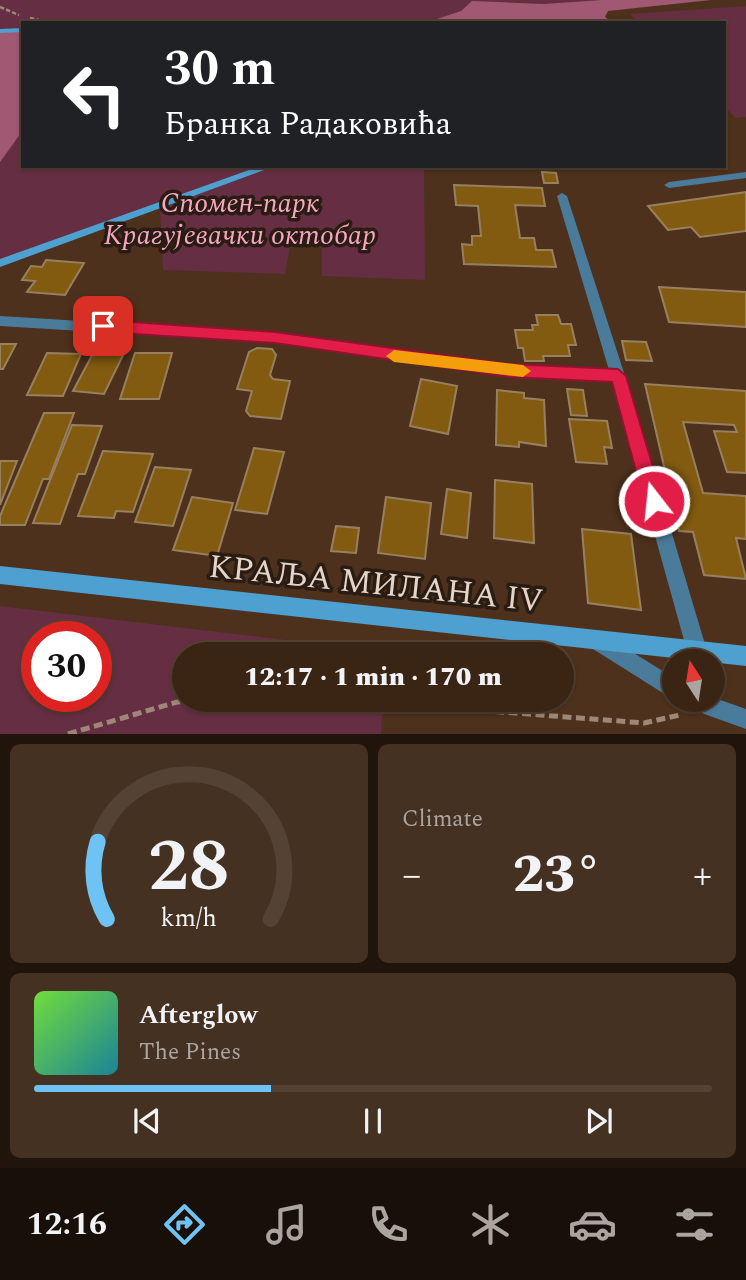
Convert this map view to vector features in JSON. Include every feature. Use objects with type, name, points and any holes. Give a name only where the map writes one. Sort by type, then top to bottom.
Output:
[{"type":"main road","points":[[0,31],[21,30]]},
{"type":"main road","points":[[0,263],[264,168]]},
{"type":"main road","name":"КРАЉА МИЛАНА IV","points":[[0,575],[679,649]]},
{"type":"main road","name":"КРАЉА МИЛАНА IV","points":[[725,654],[746,656]]},
{"type":"street","points":[[668,185],[746,175]]},
{"type":"street","points":[[562,196],[618,376],[696,649]]},
{"type":"street","points":[[0,321],[275,338],[510,370],[618,376]]},
{"type":"street","points":[[596,640],[662,682]]},
{"type":"street","points":[[725,712],[746,719]]},
{"type":"path","points":[[68,734],[172,703]]},
{"type":"path","points":[[523,712],[644,723],[674,712]]},
{"type":"green space","name":"Спомен-парк Крагујевачки октобар","points":[[0,0],[602,0],[543,4],[507,2],[460,21],[21,21],[21,168],[424,168],[425,280],[322,276],[322,231],[292,236],[285,274],[163,270],[160,207],[0,263]]},
{"type":"green space","points":[[746,6],[746,117],[736,118],[726,108],[726,21],[637,21],[630,14]]},
{"type":"green space","points":[[0,606],[302,642],[172,642],[172,712],[382,712],[381,734],[0,734]]},
{"type":"shaded area","points":[[602,0],[711,0],[608,11],[605,17],[610,21],[431,21],[461,11],[472,1],[543,4]]},
{"type":"shaded area","points":[[21,30],[21,133],[0,162],[0,31]]},
{"type":"building","points":[[542,172],[556,173],[558,183],[544,183]]},
{"type":"building","points":[[454,185],[542,188],[545,206],[515,205],[520,238],[534,238],[536,250],[552,250],[556,267],[464,264],[462,244],[472,245],[472,236],[481,236],[478,206],[456,205]]},
{"type":"building","points":[[746,192],[746,231],[700,237],[691,227],[668,230],[648,206]]},
{"type":"building","points":[[46,260],[84,263],[65,295],[27,292],[35,281],[22,280],[31,266],[42,267]]},
{"type":"building","points":[[659,287],[746,292],[746,327],[669,322]]},
{"type":"building","points":[[536,315],[558,315],[561,324],[571,324],[576,345],[568,345],[570,356],[543,356],[544,361],[525,361],[523,348],[518,348],[515,330],[533,330],[532,325],[538,325]]},
{"type":"building","points":[[622,341],[646,342],[652,361],[626,360]]},
{"type":"building","points":[[0,344],[16,344],[3,369],[0,369]]},
{"type":"building","points":[[97,346],[126,349],[104,394],[73,391]]},
{"type":"building","points":[[257,348],[272,349],[276,355],[270,375],[273,379],[290,381],[281,419],[250,416],[246,411],[252,391],[237,389],[249,352]]},
{"type":"building","points":[[47,353],[81,354],[63,396],[27,395]]},
{"type":"building","points":[[135,353],[172,353],[159,399],[120,399]]},
{"type":"building","points":[[421,379],[457,386],[448,434],[410,426]]},
{"type":"building","points":[[645,384],[746,391],[746,473],[727,472],[714,431],[737,432],[734,425],[683,422],[703,493],[746,496],[746,539],[736,538],[746,579],[704,575],[693,532],[679,531]]},
{"type":"building","points":[[567,389],[583,390],[587,416],[571,415]]},
{"type":"building","points":[[497,390],[524,393],[524,398],[544,400],[546,446],[519,442],[519,447],[496,445]]},
{"type":"building","points":[[44,413],[74,413],[49,479],[43,479],[25,525],[0,525],[0,516]]},
{"type":"building","points":[[569,419],[607,421],[612,448],[604,447],[607,464],[576,462]]},
{"type":"building","points":[[72,425],[102,426],[85,474],[78,474],[60,524],[33,523]]},
{"type":"building","points":[[254,448],[284,452],[267,514],[235,510]]},
{"type":"building","points":[[103,451],[153,454],[133,512],[116,511],[114,518],[78,516]]},
{"type":"building","points":[[0,461],[17,461],[0,505]]},
{"type":"building","points":[[155,467],[191,470],[173,526],[135,522]]},
{"type":"building","points":[[495,480],[532,484],[534,543],[494,538]]},
{"type":"building","points":[[447,489],[471,493],[467,538],[441,534]]},
{"type":"building","points":[[192,497],[233,503],[217,556],[173,550]]},
{"type":"building","points":[[386,497],[431,503],[425,559],[378,553]]},
{"type":"building","points":[[336,526],[359,528],[356,553],[331,551]]},
{"type":"building","points":[[582,529],[631,534],[641,610],[588,603]]},
{"type":"slow traffic","points":[[394,356],[523,371]]},
{"type":"route","points":[[103,326],[275,338],[510,370],[618,376],[654,501]]}]
